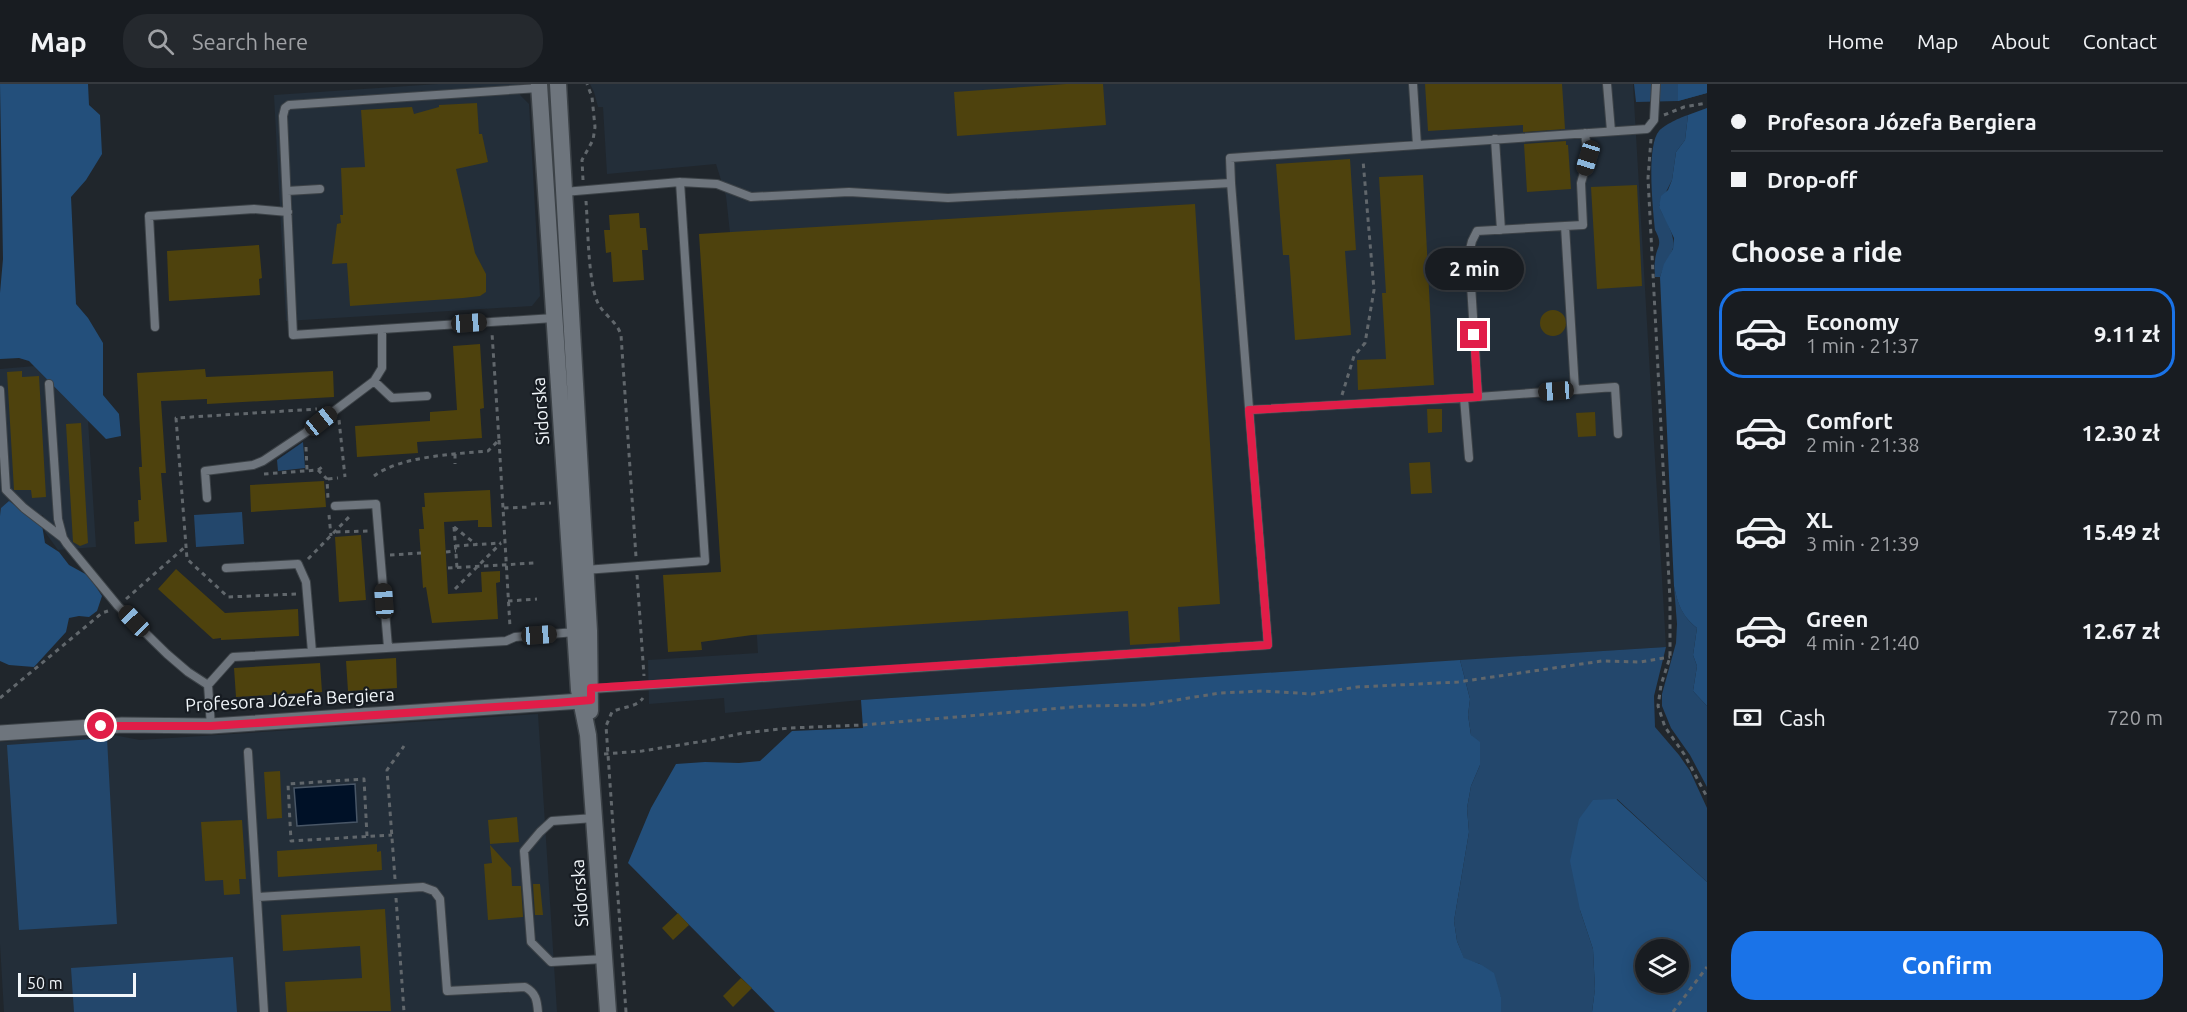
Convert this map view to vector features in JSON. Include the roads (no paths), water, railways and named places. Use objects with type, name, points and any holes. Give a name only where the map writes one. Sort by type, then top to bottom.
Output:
[{"type":"street","points":[[539,86],[558,85]]},
{"type":"street","name":"Sidorska","points":[[558,85],[564,192],[562,317],[558,380],[583,631],[588,735],[608,1012]]},
{"type":"street","name":"Sidorska","points":[[539,86],[546,193],[562,317],[574,370],[578,570]]},
{"type":"street","points":[[546,193],[564,192]]},
{"type":"street","points":[[558,380],[574,370]]},
{"type":"street","name":"Profesora Józefa Bergiera","points":[[0,733],[122,725],[211,726],[586,695]]},
{"type":"lane","points":[[1413,84],[1418,145]]},
{"type":"lane","points":[[1607,84],[1611,131]]},
{"type":"lane","points":[[586,695],[1268,645],[1230,158],[1647,129],[1654,120],[1656,84]]},
{"type":"lane","points":[[539,86],[289,105],[285,108],[283,116],[293,335],[562,317]]},
{"type":"lane","points":[[1516,128],[1516,138]]},
{"type":"lane","points":[[1478,397],[1469,253],[1472,241],[1477,231],[1583,225],[1581,183],[1588,158],[1585,133]]},
{"type":"lane","points":[[1495,139],[1501,230]]},
{"type":"lane","points":[[564,192],[680,182],[717,184],[751,197],[849,192],[948,198],[1231,183]]},
{"type":"lane","points":[[578,570],[705,561],[680,182]]},
{"type":"lane","points":[[287,191],[320,189]]},
{"type":"lane","points":[[155,327],[149,216],[254,209],[288,212]]},
{"type":"lane","points":[[1565,226],[1575,390]]},
{"type":"lane","points":[[207,498],[205,471],[253,465],[263,461],[305,433],[374,381],[382,368],[382,329]]},
{"type":"lane","points":[[374,381],[392,398],[427,396]]},
{"type":"lane","points":[[50,384],[58,519],[63,538]]},
{"type":"lane","points":[[1249,410],[1615,387],[1618,434]]},
{"type":"lane","points":[[0,390],[6,490],[24,508],[63,538],[118,606],[167,654],[208,685]]},
{"type":"lane","points":[[1464,398],[1469,458]]},
{"type":"lane","points":[[332,504],[376,504],[388,647]]},
{"type":"lane","points":[[225,568],[298,564],[306,582],[312,652]]},
{"type":"lane","points":[[211,726],[208,685],[233,657],[506,640],[515,637],[583,631]]},
{"type":"lane","points":[[248,752],[264,1012]]},
{"type":"lane","points":[[594,818],[552,822],[524,851],[531,942],[551,962],[604,959]]},
{"type":"lane","points":[[258,897],[423,887],[434,891],[440,899],[447,991],[525,987],[531,990],[536,997],[538,1012]]}]
